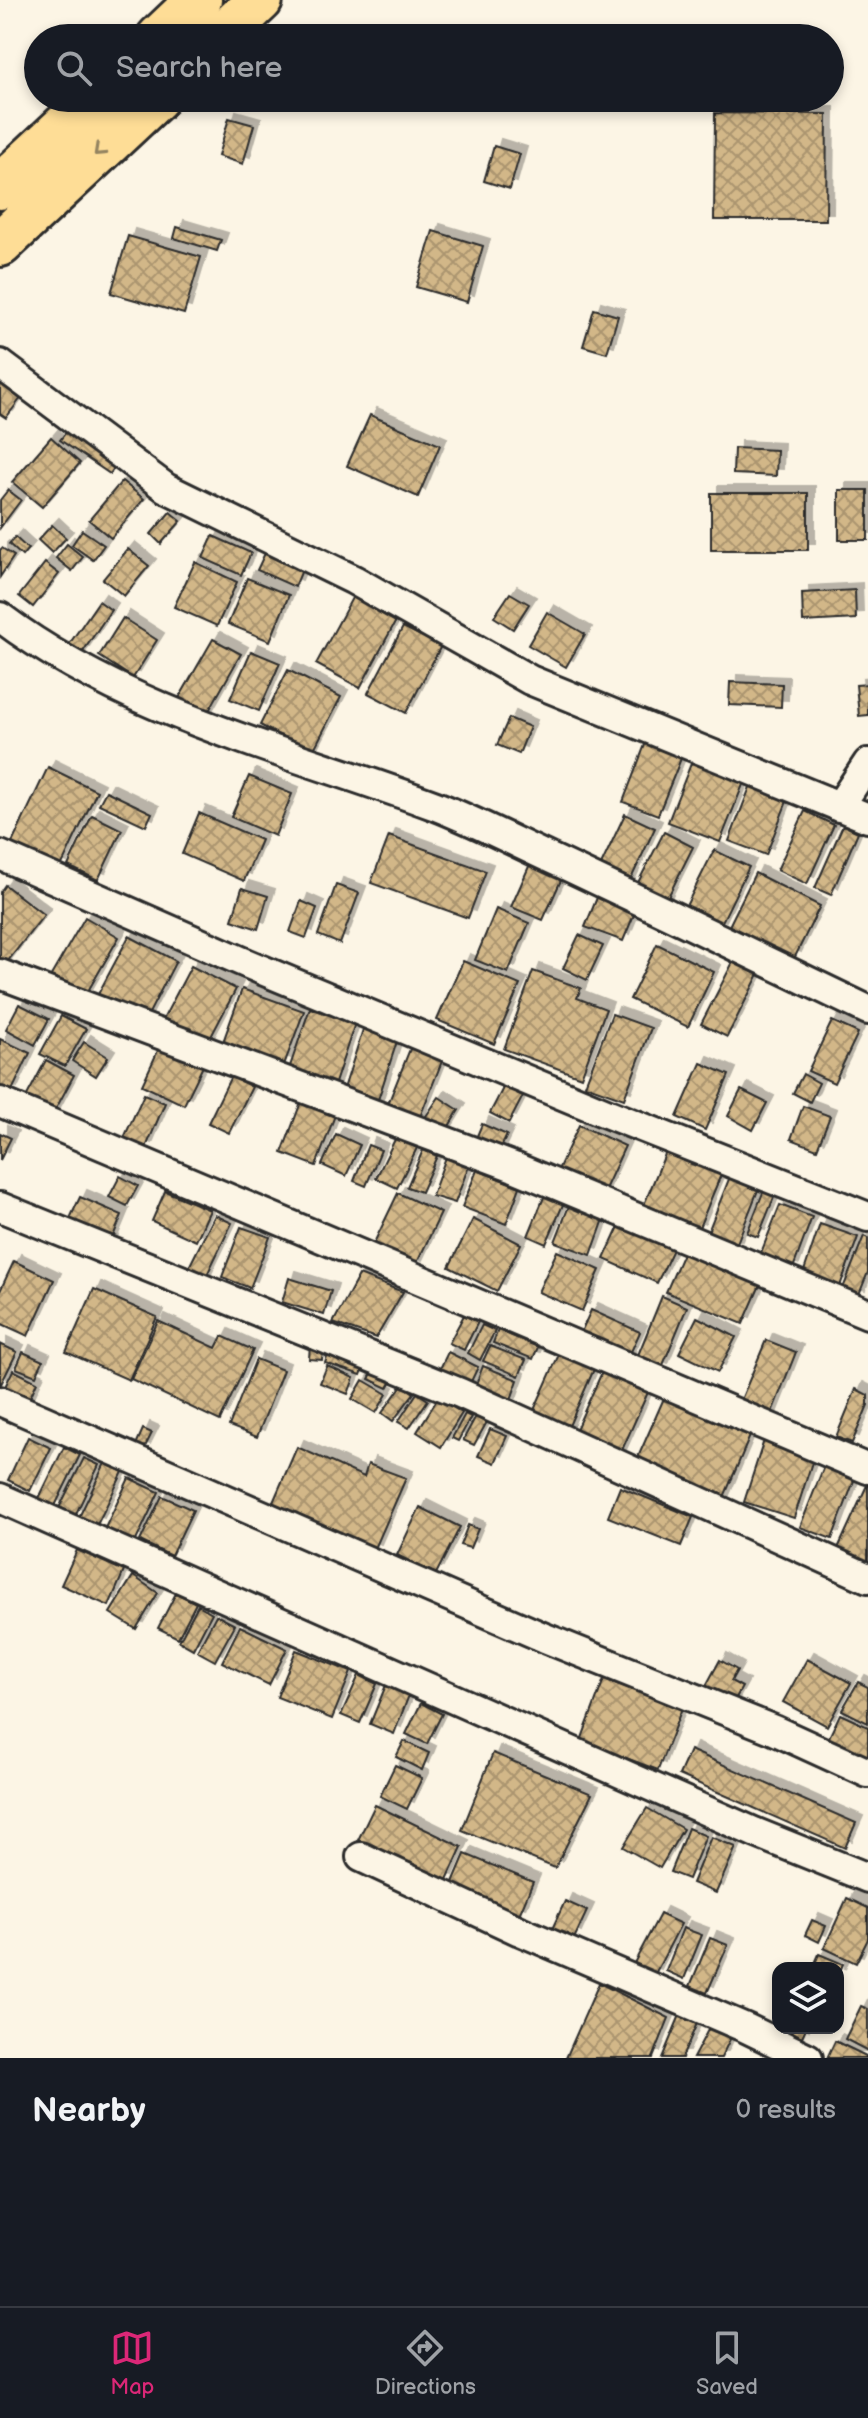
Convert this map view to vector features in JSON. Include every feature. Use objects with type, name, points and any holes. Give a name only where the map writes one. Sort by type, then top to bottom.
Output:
[{"type":"main road","points":[[174,24],[199,0]]},
{"type":"main road","points":[[235,24],[260,0]]},
{"type":"main road","points":[[0,187],[80,112]]},
{"type":"main road","points":[[0,244],[141,112]]},
{"type":"street","points":[[0,364],[166,488],[354,580],[530,680],[868,818]]},
{"type":"street","points":[[0,617],[105,683],[219,731],[439,807],[868,1010]]},
{"type":"street","points":[[839,807],[868,763]]},
{"type":"street","points":[[0,855],[277,976],[868,1217]]},
{"type":"street","points":[[0,974],[514,1167],[868,1314]]},
{"type":"street","points":[[0,1102],[868,1469]]},
{"type":"street","points":[[0,1207],[460,1393],[868,1578]]},
{"type":"street","points":[[0,1401],[545,1638],[774,1730],[868,1773]]},
{"type":"street","points":[[0,1498],[754,1832],[868,1878]]},
{"type":"street","points":[[361,1857],[808,2058]]},
{"type":"building","points":[[715,113],[827,114],[826,220],[714,220]]},
{"type":"building","points":[[229,118],[254,125],[243,164],[218,156]]},
{"type":"building","points":[[494,146],[520,154],[510,189],[484,181]]},
{"type":"building","points":[[177,227],[221,240],[217,251],[174,238]]},
{"type":"building","points":[[433,231],[483,246],[467,302],[416,287]]},
{"type":"building","points":[[128,236],[201,257],[184,314],[111,293]]},
{"type":"building","points":[[594,309],[618,316],[607,353],[583,346]]},
{"type":"building","points":[[0,382],[21,398],[6,418],[0,414]]},
{"type":"building","points":[[370,415],[440,445],[418,497],[347,466]]},
{"type":"building","points":[[67,431],[116,465],[110,474],[60,440]]},
{"type":"building","points":[[51,437],[80,463],[42,507],[12,482]]},
{"type":"building","points":[[734,448],[777,450],[776,476],[733,474]]},
{"type":"building","points":[[122,481],[144,499],[111,538],[89,520]]},
{"type":"building","points":[[8,490],[21,500],[0,528],[0,500]]},
{"type":"building","points":[[839,490],[868,490],[868,540],[839,540]]},
{"type":"building","points":[[711,493],[808,493],[808,550],[711,550]]},
{"type":"building","points":[[170,512],[181,521],[161,544],[151,534]]},
{"type":"building","points":[[52,525],[66,538],[52,553],[38,540]]},
{"type":"building","points":[[82,530],[104,545],[93,560],[72,545]]},
{"type":"building","points":[[213,536],[251,553],[241,575],[203,558]]},
{"type":"building","points":[[15,537],[28,549],[22,556],[9,544]]},
{"type":"building","points":[[67,544],[83,557],[72,571],[56,558]]},
{"type":"building","points":[[2,548],[14,556],[0,577],[0,550]]},
{"type":"building","points":[[128,549],[149,566],[124,596],[103,579]]},
{"type":"building","points":[[265,553],[302,570],[295,587],[257,570]]},
{"type":"building","points":[[195,562],[237,582],[217,626],[174,607]]},
{"type":"building","points":[[45,563],[59,574],[33,607],[19,596]]},
{"type":"building","points":[[247,578],[289,595],[270,641],[228,624]]},
{"type":"building","points":[[855,590],[856,619],[803,622],[802,593]]},
{"type":"building","points":[[510,593],[529,604],[513,629],[494,617]]},
{"type":"building","points":[[353,596],[397,619],[360,688],[316,664]]},
{"type":"building","points":[[99,601],[111,610],[74,665],[61,656]]},
{"type":"building","points":[[547,612],[585,634],[566,667],[528,645]]},
{"type":"building","points":[[123,618],[157,640],[133,678],[99,656]]},
{"type":"building","points":[[403,627],[441,646],[406,713],[368,693]]},
{"type":"building","points":[[213,639],[241,654],[206,716],[178,700]]},
{"type":"building","points":[[251,651],[280,663],[259,711],[230,699]]},
{"type":"building","points":[[288,670],[341,697],[312,753],[260,725]]},
{"type":"building","points":[[730,682],[782,684],[781,707],[729,705]]},
{"type":"building","points":[[868,684],[868,715],[859,716],[856,685]]},
{"type":"building","points":[[509,718],[530,727],[519,754],[497,745]]},
{"type":"building","points":[[646,742],[682,756],[658,815],[623,802]]},
{"type":"building","points":[[692,761],[744,782],[720,842],[668,822]]},
{"type":"building","points":[[48,767],[97,791],[60,869],[11,845]]},
{"type":"building","points":[[249,776],[292,794],[275,836],[231,817]]},
{"type":"building","points":[[752,782],[789,796],[766,855],[729,841]]},
{"type":"building","points":[[106,791],[152,813],[146,826],[99,804]]},
{"type":"building","points":[[805,811],[834,825],[807,884],[777,870]]},
{"type":"building","points":[[199,813],[261,840],[244,881],[182,854]]},
{"type":"building","points":[[625,814],[655,828],[623,896],[593,882]]},
{"type":"building","points":[[92,815],[122,830],[98,880],[68,866]]},
{"type":"building","points":[[843,825],[858,832],[831,895],[815,888]]},
{"type":"building","points":[[664,832],[693,847],[660,913],[630,898]]},
{"type":"building","points":[[389,836],[486,871],[468,918],[371,883]]},
{"type":"building","points":[[714,850],[749,867],[719,928],[684,910]]},
{"type":"building","points":[[530,864],[562,878],[543,920],[511,907]]},
{"type":"building","points":[[755,873],[820,906],[794,959],[729,926]]},
{"type":"building","points":[[5,885],[44,915],[0,971],[0,892]]},
{"type":"building","points":[[336,885],[359,893],[340,944],[318,935]]},
{"type":"building","points":[[242,888],[268,896],[258,929],[232,920]]},
{"type":"building","points":[[598,895],[636,910],[623,941],[585,927]]},
{"type":"building","points":[[301,901],[317,908],[306,938],[290,932]]},
{"type":"building","points":[[496,909],[529,923],[508,973],[475,960]]},
{"type":"building","points":[[85,917],[119,937],[84,998],[49,979]]},
{"type":"building","points":[[579,935],[603,946],[587,980],[563,968]]},
{"type":"building","points":[[129,936],[176,961],[144,1023],[96,998]]},
{"type":"building","points":[[657,944],[714,972],[688,1027],[630,999]]},
{"type":"building","points":[[463,961],[520,985],[494,1044],[437,1020]]},
{"type":"building","points":[[733,962],[759,974],[727,1037],[701,1024]]},
{"type":"building","points":[[191,966],[236,989],[204,1050],[159,1027]]},
{"type":"building","points":[[533,971],[581,988],[577,998],[606,1009],[581,1077],[504,1049]]},
{"type":"building","points":[[242,989],[304,1011],[284,1065],[223,1042]]},
{"type":"building","points":[[19,1004],[49,1019],[35,1045],[6,1029]]},
{"type":"building","points":[[310,1008],[355,1023],[333,1089],[287,1075]]},
{"type":"building","points":[[612,1014],[651,1028],[624,1099],[585,1085]]},
{"type":"building","points":[[61,1016],[86,1029],[65,1066],[40,1054]]},
{"type":"building","points":[[832,1021],[858,1033],[834,1083],[808,1071]]},
{"type":"building","points":[[365,1023],[399,1035],[376,1106],[342,1095]]},
{"type":"building","points":[[0,1039],[30,1053],[10,1095],[0,1090]]},
{"type":"building","points":[[414,1039],[444,1056],[418,1122],[386,1109]]},
{"type":"building","points":[[84,1042],[108,1057],[96,1076],[72,1061]]},
{"type":"building","points":[[161,1044],[204,1064],[184,1105],[142,1085]]},
{"type":"building","points":[[46,1060],[74,1075],[50,1120],[22,1105]]},
{"type":"building","points":[[701,1063],[729,1075],[705,1130],[677,1117]]},
{"type":"building","points":[[803,1074],[819,1083],[810,1102],[793,1093]]},
{"type":"building","points":[[231,1076],[252,1087],[229,1133],[208,1123]]},
{"type":"building","points":[[504,1086],[523,1096],[509,1123],[490,1113]]},
{"type":"building","points":[[741,1090],[767,1103],[753,1130],[728,1116]]},
{"type":"building","points":[[144,1094],[165,1103],[145,1150],[123,1140]]},
{"type":"building","points":[[439,1097],[459,1110],[441,1139],[420,1125]]},
{"type":"building","points":[[301,1102],[335,1115],[316,1166],[282,1153]]},
{"type":"building","points":[[803,1106],[830,1116],[817,1149],[791,1139]]},
{"type":"building","points":[[482,1124],[507,1135],[498,1154],[474,1143]]},
{"type":"building","points":[[579,1125],[625,1146],[602,1196],[556,1174]]},
{"type":"building","points":[[0,1133],[11,1138],[0,1160]]},
{"type":"building","points":[[336,1134],[360,1145],[346,1176],[322,1165]]},
{"type":"building","points":[[396,1137],[417,1148],[397,1188],[376,1178]]},
{"type":"building","points":[[670,1142],[725,1165],[698,1230],[643,1207]]},
{"type":"building","points":[[368,1145],[381,1150],[366,1186],[354,1181]]},
{"type":"building","points":[[423,1150],[437,1156],[421,1192],[407,1187]]},
{"type":"building","points":[[446,1157],[469,1165],[455,1203],[432,1196]]},
{"type":"building","points":[[733,1169],[762,1180],[735,1248],[706,1237]]},
{"type":"building","points":[[477,1170],[520,1187],[506,1224],[462,1207]]},
{"type":"building","points":[[120,1176],[138,1186],[127,1206],[109,1197]]},
{"type":"building","points":[[766,1185],[777,1190],[758,1237],[747,1233]]},
{"type":"building","points":[[165,1191],[210,1210],[196,1241],[152,1221]]},
{"type":"building","points":[[546,1192],[565,1200],[546,1244],[528,1236]]},
{"type":"building","points":[[398,1193],[441,1213],[415,1267],[372,1247]]},
{"type":"building","points":[[80,1197],[122,1215],[110,1244],[67,1225]]},
{"type":"building","points":[[572,1198],[607,1211],[591,1255],[555,1242]]},
{"type":"building","points":[[780,1205],[812,1217],[792,1271],[759,1258]]},
{"type":"building","points":[[215,1215],[232,1223],[204,1281],[186,1273]]},
{"type":"building","points":[[473,1219],[521,1244],[497,1291],[449,1267]]},
{"type":"building","points":[[622,1220],[675,1245],[657,1283],[604,1259]]},
{"type":"building","points":[[820,1224],[858,1237],[840,1286],[803,1274]]},
{"type":"building","points":[[241,1227],[270,1237],[250,1288],[222,1277]]},
{"type":"building","points":[[864,1236],[868,1238],[868,1272],[858,1297],[842,1291]]},
{"type":"building","points":[[687,1244],[764,1276],[743,1324],[666,1292]]},
{"type":"building","points":[[557,1251],[600,1270],[582,1311],[538,1292]]},
{"type":"building","points":[[14,1261],[54,1280],[28,1336],[0,1323],[0,1291]]},
{"type":"building","points":[[359,1275],[403,1292],[376,1338],[333,1323]]},
{"type":"building","points":[[289,1278],[331,1291],[324,1315],[282,1302]]},
{"type":"building","points":[[94,1289],[157,1317],[129,1380],[66,1352]]},
{"type":"building","points":[[662,1296],[687,1307],[661,1370],[636,1360]]},
{"type":"building","points":[[591,1310],[640,1332],[625,1365],[576,1343]]},
{"type":"building","points":[[464,1315],[478,1322],[464,1350],[449,1343]]},
{"type":"building","points":[[697,1317],[736,1337],[718,1372],[679,1353]]},
{"type":"building","points":[[158,1321],[216,1348],[222,1336],[253,1350],[220,1421],[131,1379]]},
{"type":"building","points":[[482,1325],[495,1331],[480,1360],[468,1353]]},
{"type":"building","points":[[498,1330],[538,1347],[533,1359],[493,1343]]},
{"type":"building","points":[[766,1340],[796,1352],[769,1420],[738,1407]]},
{"type":"building","points":[[0,1344],[17,1352],[0,1386]]},
{"type":"building","points":[[310,1344],[324,1346],[322,1360],[309,1359]]},
{"type":"building","points":[[490,1346],[526,1360],[519,1376],[483,1361]]},
{"type":"building","points":[[23,1352],[43,1361],[36,1376],[16,1368]]},
{"type":"building","points":[[329,1352],[365,1365],[361,1375],[325,1363]]},
{"type":"building","points":[[448,1352],[478,1367],[465,1394],[435,1379]]},
{"type":"building","points":[[560,1352],[595,1367],[565,1435],[530,1419]]},
{"type":"building","points":[[256,1359],[283,1370],[257,1437],[229,1426]]},
{"type":"building","points":[[327,1366],[354,1378],[348,1394],[320,1383]]},
{"type":"building","points":[[483,1366],[518,1380],[509,1405],[473,1392]]},
{"type":"building","points":[[375,1367],[394,1377],[388,1388],[369,1379]]},
{"type":"building","points":[[13,1370],[37,1382],[25,1409],[0,1397]]},
{"type":"building","points":[[603,1370],[649,1390],[618,1459],[572,1438]]},
{"type":"building","points":[[363,1380],[387,1394],[376,1413],[352,1399]]},
{"type":"building","points":[[402,1385],[414,1393],[393,1421],[382,1413]]},
{"type":"building","points":[[856,1389],[868,1395],[868,1405],[852,1443],[836,1437]]},
{"type":"building","points":[[417,1393],[428,1400],[409,1428],[398,1422]]},
{"type":"building","points":[[438,1398],[462,1413],[441,1447],[417,1432]]},
{"type":"building","points":[[664,1398],[750,1436],[722,1502],[635,1464]]},
{"type":"building","points":[[465,1414],[471,1417],[458,1441],[452,1438]]},
{"type":"building","points":[[476,1416],[487,1422],[474,1445],[463,1440]]},
{"type":"building","points":[[143,1429],[152,1433],[143,1451],[135,1447]]},
{"type":"building","points":[[490,1429],[507,1436],[495,1463],[478,1456]]},
{"type":"building","points":[[28,1437],[51,1448],[30,1491],[8,1480]]},
{"type":"building","points":[[764,1440],[814,1456],[794,1518],[744,1502]]},
{"type":"building","points":[[64,1447],[80,1455],[54,1508],[38,1500]]},
{"type":"building","points":[[297,1447],[364,1477],[368,1464],[406,1478],[374,1551],[271,1507]]},
{"type":"building","points":[[84,1458],[99,1465],[75,1516],[59,1508]]},
{"type":"building","points":[[105,1463],[123,1472],[97,1525],[79,1517]]},
{"type":"building","points":[[824,1466],[855,1478],[832,1539],[800,1527]]},
{"type":"building","points":[[129,1478],[159,1492],[135,1543],[105,1528]]},
{"type":"building","points":[[868,1483],[868,1565],[835,1555]]},
{"type":"building","points":[[620,1487],[693,1517],[681,1546],[608,1517]]},
{"type":"building","points":[[162,1496],[193,1510],[171,1556],[140,1541]]},
{"type":"building","points":[[420,1507],[460,1527],[436,1574],[397,1555]]},
{"type":"building","points":[[468,1525],[478,1529],[470,1548],[460,1545]]},
{"type":"building","points":[[77,1550],[124,1571],[109,1606],[61,1585]]},
{"type":"building","points":[[133,1576],[158,1593],[136,1629],[110,1613]]},
{"type":"building","points":[[176,1593],[196,1603],[178,1638],[158,1628]]},
{"type":"building","points":[[198,1605],[212,1613],[193,1649],[179,1641]]},
{"type":"building","points":[[216,1615],[235,1625],[215,1661],[197,1651]]},
{"type":"building","points":[[240,1626],[287,1649],[269,1685],[222,1662]]},
{"type":"building","points":[[296,1650],[351,1672],[332,1719],[277,1697]]},
{"type":"building","points":[[807,1659],[851,1683],[827,1726],[783,1702]]},
{"type":"building","points":[[720,1660],[737,1670],[731,1681],[742,1687],[730,1709],[702,1693]]},
{"type":"building","points":[[359,1675],[377,1684],[360,1723],[341,1715]]},
{"type":"building","points":[[604,1679],[682,1708],[658,1770],[581,1741]]},
{"type":"building","points":[[858,1682],[868,1687],[868,1723],[842,1710]]},
{"type":"building","points":[[386,1685],[409,1695],[394,1734],[370,1724]]},
{"type":"building","points":[[421,1703],[442,1714],[427,1744],[406,1734]]},
{"type":"building","points":[[840,1714],[868,1727],[868,1774],[822,1752]]},
{"type":"building","points":[[404,1741],[429,1753],[422,1770],[396,1757]]},
{"type":"building","points":[[690,1750],[856,1823],[845,1848],[679,1775]]},
{"type":"building","points":[[493,1753],[592,1794],[555,1868],[462,1830]]},
{"type":"building","points":[[395,1765],[422,1778],[407,1809],[380,1796]]},
{"type":"building","points":[[375,1805],[462,1847],[446,1882],[358,1840]]},
{"type":"building","points":[[647,1808],[683,1829],[660,1868],[623,1847]]},
{"type":"building","points":[[688,1828],[706,1836],[688,1879],[670,1872]]},
{"type":"building","points":[[711,1837],[736,1847],[716,1893],[692,1883]]},
{"type":"building","points":[[465,1854],[533,1882],[519,1915],[451,1887]]},
{"type":"building","points":[[847,1898],[868,1908],[868,1939],[856,1963],[824,1948]]},
{"type":"building","points":[[565,1901],[587,1911],[574,1939],[552,1929]]},
{"type":"building","points":[[660,1914],[681,1924],[654,1976],[633,1965]]},
{"type":"building","points":[[812,1920],[826,1926],[819,1942],[805,1935]]},
{"type":"building","points":[[683,1928],[702,1935],[684,1979],[666,1971]]},
{"type":"building","points":[[710,1938],[728,1945],[707,1993],[690,1986]]},
{"type":"building","points":[[819,1954],[838,1962],[816,1962]]},
{"type":"building","points":[[599,1983],[669,2018],[653,2058],[566,2058]]},
{"type":"building","points":[[861,2006],[868,2009],[868,2051],[845,2039]]},
{"type":"building","points":[[680,2015],[698,2021],[682,2058],[662,2058]]},
{"type":"building","points":[[710,2026],[731,2037],[721,2058],[693,2058]]},
{"type":"building","points":[[835,2041],[868,2057],[868,2058],[827,2058]]}]
